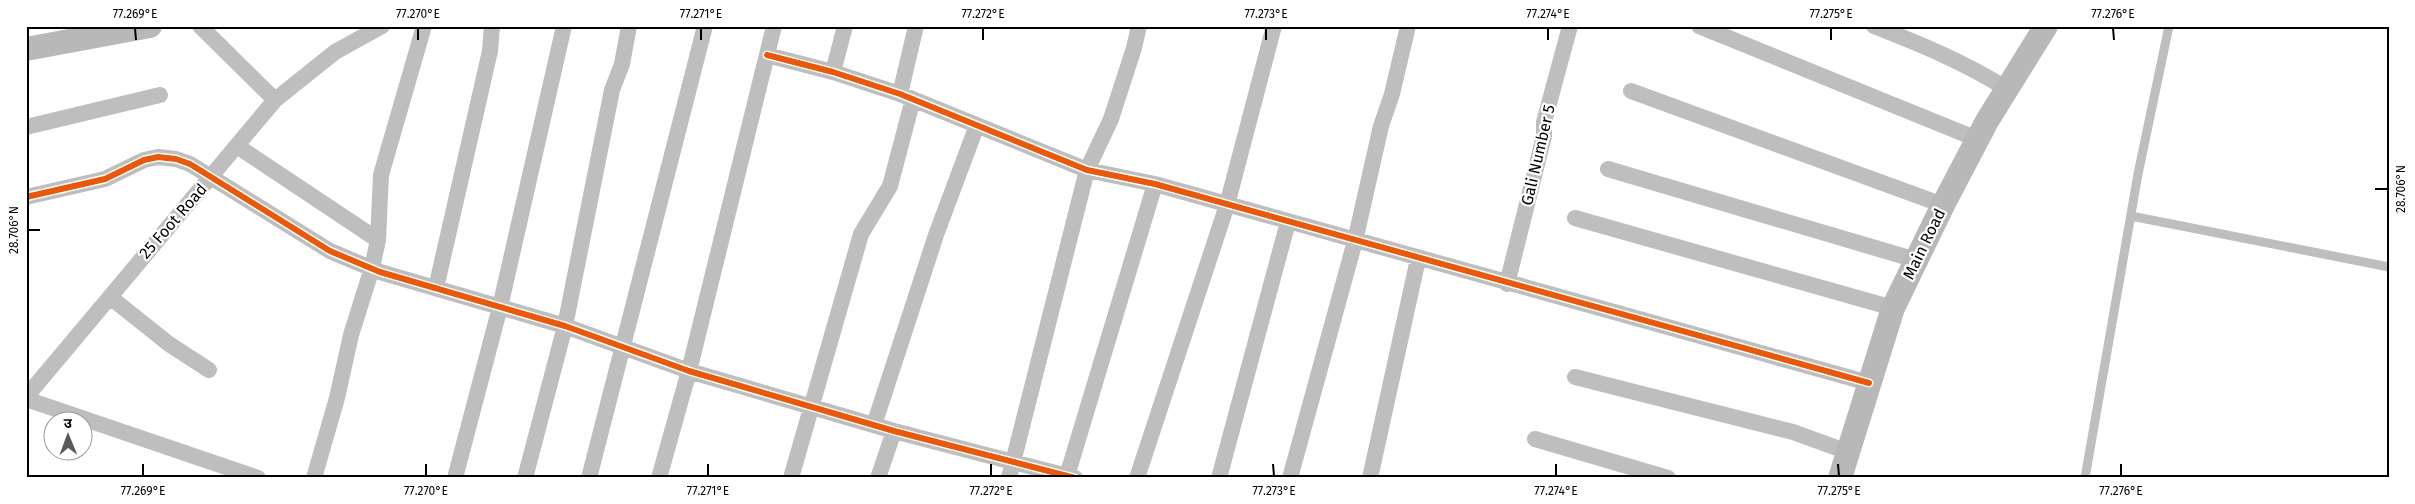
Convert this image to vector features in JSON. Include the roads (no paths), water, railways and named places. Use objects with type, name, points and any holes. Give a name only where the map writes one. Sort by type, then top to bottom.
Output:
[{"type":"street","points":[[26,49],[150,26]]},
{"type":"street","points":[[200,26],[275,100]]},
{"type":"street","name":"25 Foot Road","points":[[26,398],[134,266],[275,100],[335,52],[382,26]]},
{"type":"street","points":[[314,478],[337,398],[351,335],[372,268],[378,240],[381,175],[424,26]]},
{"type":"street","points":[[436,288],[490,51],[492,26]]},
{"type":"street","points":[[455,478],[500,307],[564,26]]},
{"type":"street","points":[[525,478],[565,326],[612,90],[622,64],[628,26]]},
{"type":"street","points":[[589,478],[706,26]]},
{"type":"street","points":[[659,478],[689,371],[774,26]]},
{"type":"street","points":[[833,72],[845,26]]},
{"type":"street","points":[[791,478],[813,407],[861,234],[890,186],[906,97],[916,26]]},
{"type":"street","points":[[1009,478],[1087,170],[1111,119],[1134,48],[1139,26]]},
{"type":"street","points":[[1137,478],[1227,204],[1274,26]]},
{"type":"street","points":[[1290,478],[1355,241],[1381,126],[1392,94],[1408,26]]},
{"type":"street","name":"Gali Number 5","points":[[1507,284],[1544,136],[1544,122],[1570,26]]},
{"type":"street","points":[[1699,26],[1977,139]]},
{"type":"street","points":[[1874,26],[1926,46],[1977,70],[2006,89]]},
{"type":"street","name":"Main Road","points":[[1840,478],[1893,308],[1977,139],[2046,26]]},
{"type":"street","points":[[767,55],[833,72],[906,97],[1087,170],[1155,184],[1507,284],[1869,383]]},
{"type":"street","points":[[1631,91],[1943,205]]},
{"type":"street","points":[[26,127],[160,95]]},
{"type":"street","points":[[874,425],[936,235],[977,125]]},
{"type":"street","points":[[237,146],[378,240]]},
{"type":"street","points":[[26,197],[105,179],[144,160],[158,157],[176,159],[190,164],[330,251],[372,268],[565,326],[689,371],[894,431],[1071,477],[1155,184]]},
{"type":"street","points":[[1608,169],[1916,260]]},
{"type":"street","points":[[1575,218],[1893,308]]},
{"type":"street","points":[[1219,478],[1288,222]]},
{"type":"street","points":[[1370,478],[1418,259]]},
{"type":"street","points":[[110,297],[169,344],[210,370]]},
{"type":"street","points":[[1575,377],[1793,432],[1848,452]]},
{"type":"street","points":[[26,398],[258,478]]},
{"type":"street","points":[[878,478],[894,431]]},
{"type":"street","points":[[1535,439],[1668,478]]},
{"type":"lane","points":[[2084,478],[2131,216],[2169,26]]},
{"type":"lane","points":[[2131,216],[2389,266]]}]
